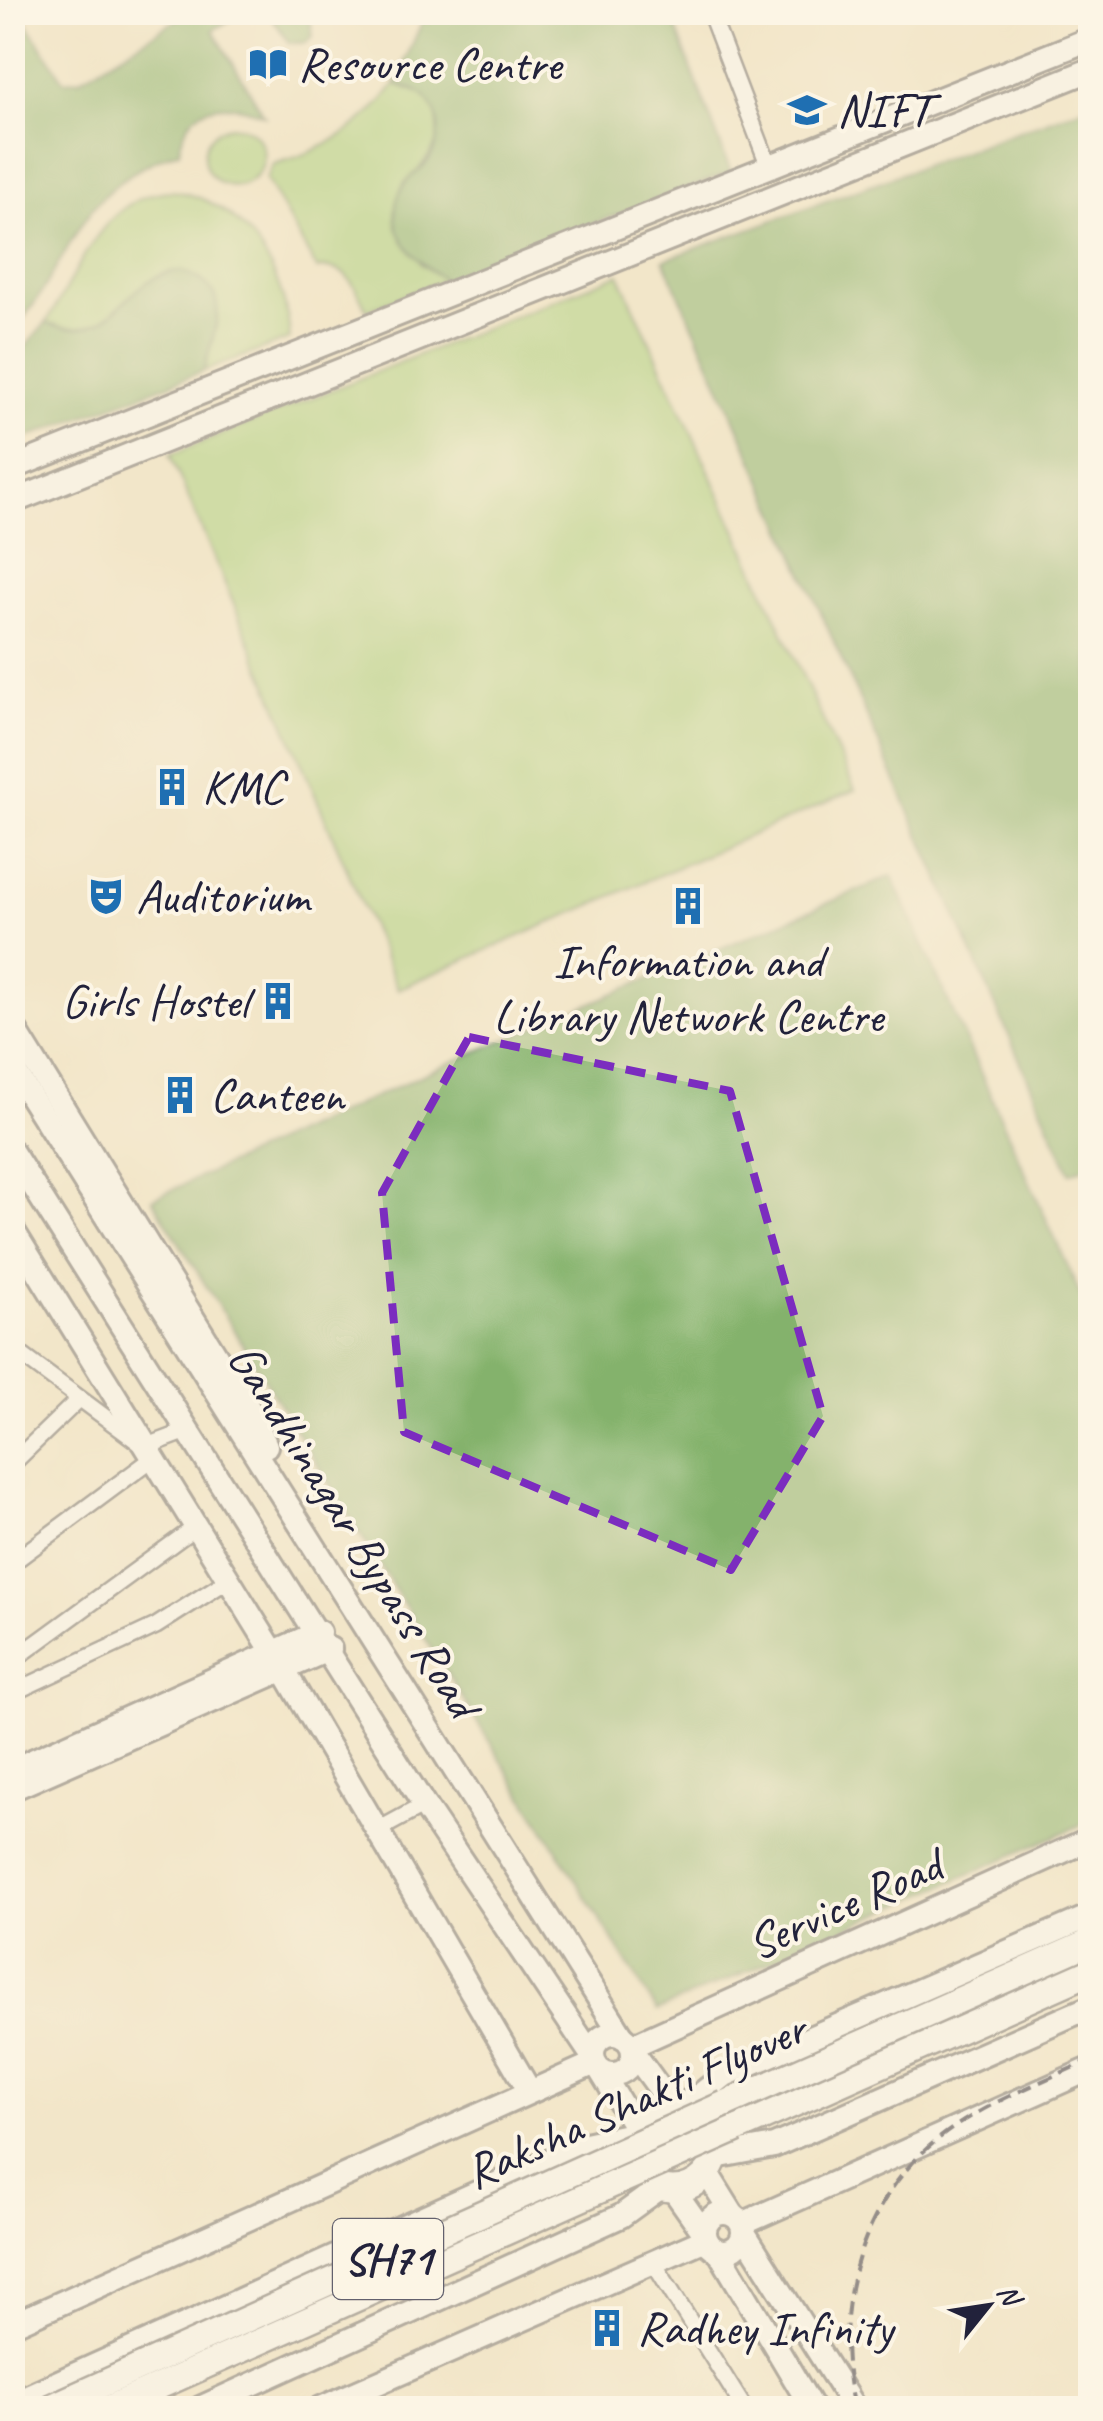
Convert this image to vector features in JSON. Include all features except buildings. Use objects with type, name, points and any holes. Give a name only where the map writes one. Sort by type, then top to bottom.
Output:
[{"type":"main road","name":"Raksha Shakti Flyover","points":[[49,2408],[1090,1942]]},
{"type":"main road","name":"Raksha Shakti Flyover","points":[[110,2408],[1090,1972]]},
{"type":"main road","points":[[678,2104],[712,2128],[711,2165],[686,2187],[667,2188],[635,2166],[633,2131],[651,2110],[678,2104]]},
{"type":"street","points":[[710,12],[770,169]]},
{"type":"street","points":[[12,468],[339,341],[1090,38]]},
{"type":"street","points":[[1036,60],[1047,87]]},
{"type":"street","points":[[12,502],[1090,70]]},
{"type":"street","points":[[945,94],[957,124]]},
{"type":"street","points":[[339,341],[350,364]]},
{"type":"street","points":[[12,1025],[252,1414],[311,1544]]},
{"type":"street","name":"Gandhinagar Bypass Road","points":[[12,1067],[629,2045],[678,2104]]},
{"type":"street","name":"Gandhinagar Bypass Road","points":[[12,1152],[424,1805],[596,2063],[633,2131]]},
{"type":"street","points":[[12,1230],[380,1829],[529,2090]]},
{"type":"street","points":[[12,1348],[148,1453]]},
{"type":"street","points":[[12,1464],[77,1400]]},
{"type":"street","points":[[12,1563],[148,1453],[190,1430]]},
{"type":"street","points":[[13,1659],[194,1528]]},
{"type":"street","points":[[12,1693],[156,1626],[228,1580]]},
{"type":"street","points":[[12,1789],[324,1641]]},
{"type":"street","points":[[12,1770],[280,1664]]},
{"type":"street","points":[[380,1829],[424,1805]]},
{"type":"street","name":"Service Road","points":[[629,2045],[1090,1839]]},
{"type":"street","points":[[678,2104],[725,2075],[1090,1916]]},
{"type":"street","points":[[854,2408],[739,2224],[711,2165],[774,2146],[1090,2007]]},
{"type":"street","points":[[12,2325],[529,2090],[596,2063],[620,2074],[630,2065],[629,2045],[604,2036],[595,2046],[596,2063]]},
{"type":"street","points":[[709,2241],[712,2216],[739,2224],[1090,2068]]},
{"type":"street","points":[[12,2403],[585,2144],[633,2131]]},
{"type":"street","points":[[200,2408],[621,2216],[667,2188],[709,2241],[812,2408]]},
{"type":"street","points":[[321,2408],[653,2262],[709,2241],[734,2248],[739,2224]]},
{"type":"street","points":[[653,2262],[744,2408]]},
{"type":"highlighted area","points":[[469,1037],[730,1091],[823,1416],[731,1570],[404,1432],[382,1193]]},
{"type":"green space","points":[[13,12],[20,13],[64,81],[80,79],[188,13],[243,13],[213,30],[264,115],[223,106],[200,113],[191,121],[179,151],[116,184],[80,227],[35,303],[13,331]]},
{"type":"green space","points":[[269,13],[309,13],[313,36],[306,43],[289,43]]},
{"type":"green space","points":[[426,13],[670,13],[731,172],[445,280],[403,241],[395,215],[403,186],[430,158],[438,133],[438,121],[428,101],[420,93],[395,84]]},
{"type":"green space","points":[[395,84],[421,93],[435,110],[440,126],[438,140],[409,182],[396,212],[421,264],[445,280],[367,310],[343,273],[317,269],[266,179],[273,164],[342,136],[370,113]]},
{"type":"green space","points":[[1090,105],[1090,1165],[1070,1173],[664,260]]},
{"type":"green space","points":[[234,126],[255,135],[264,156],[255,177],[234,186],[213,177],[204,156],[213,135]]},
{"type":"green space","points":[[172,191],[220,208],[256,244],[280,290],[290,339],[204,371],[218,314],[216,302],[199,282],[181,271],[161,275],[145,284],[89,327],[70,329],[46,323],[95,239],[110,221],[148,195]]},
{"type":"green space","points":[[181,271],[210,288],[216,300],[216,326],[204,371],[13,443],[13,361],[46,323],[70,329],[89,327],[145,284],[161,275]]},
{"type":"green space","points":[[619,274],[855,790],[398,989],[170,455]]},
{"type":"green space","points":[[892,876],[1090,1316],[1090,1821],[657,2011],[152,1199],[433,1070]]},
{"type":"railway","points":[[854,2408],[848,2374],[848,2306],[865,2239],[899,2179],[922,2153],[960,2124],[1090,2060]]},
{"type":"place","name":"Resource Centre","points":[[268,64]]},
{"type":"place","name":"NIFT","points":[[807,110]]},
{"type":"place","name":"KMC","points":[[172,787]]},
{"type":"place","name":"Auditorium","points":[[106,896]]},
{"type":"place","name":"Information and Library Network Centre","points":[[688,906]]},
{"type":"place","name":"Girls Hostel","points":[[278,1001]]},
{"type":"place","name":"Canteen","points":[[180,1095]]},
{"type":"place","name":"Radhey Infinity","points":[[607,2328]]}]
